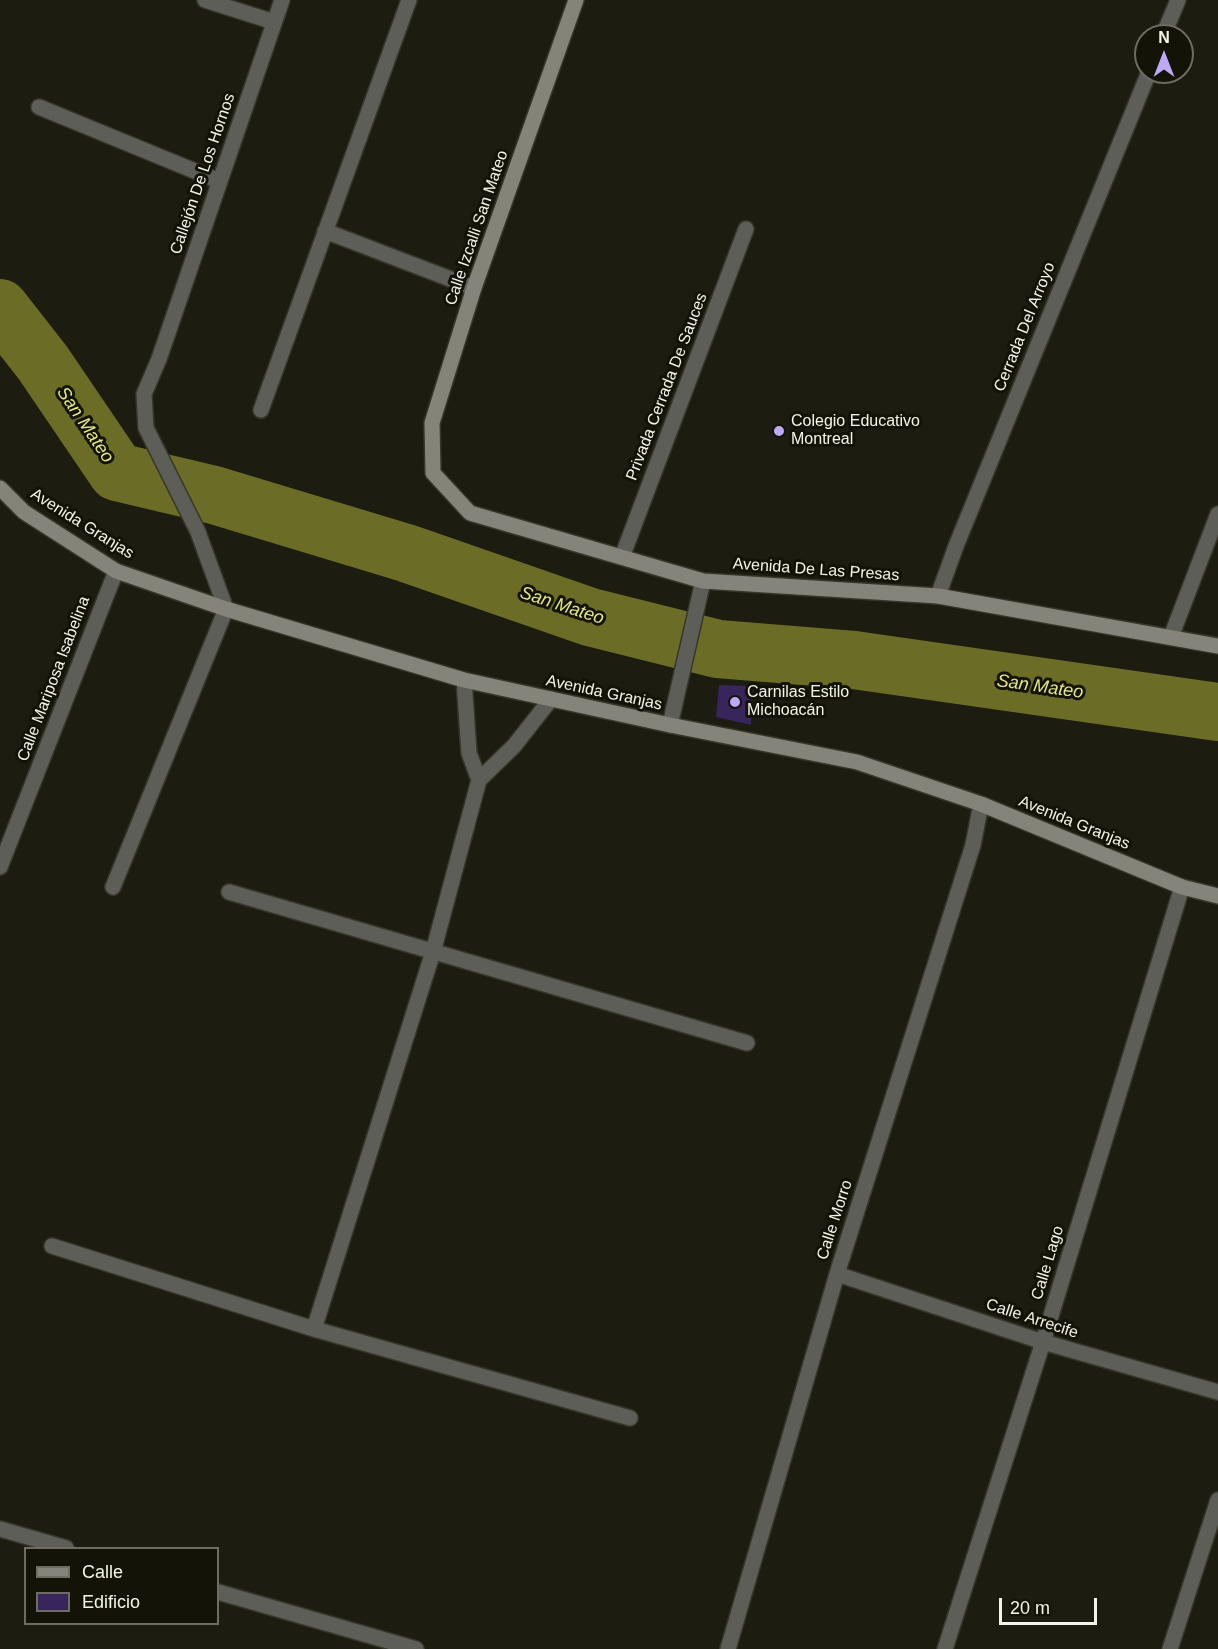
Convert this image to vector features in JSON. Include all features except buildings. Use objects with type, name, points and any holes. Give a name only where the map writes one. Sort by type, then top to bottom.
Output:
[{"type":"street","points":[[205,0],[274,22]]},
{"type":"street","name":"Callejón De Los Hornos","points":[[226,609],[198,532],[146,428],[144,394],[159,359],[282,0]]},
{"type":"street","points":[[261,410],[409,0]]},
{"type":"street","name":"Calle Izcalli San Mateo","points":[[433,473],[432,423],[474,288],[576,0]]},
{"type":"street","points":[[1168,24],[1178,0]]},
{"type":"street","name":"Cerrada Del Arroyo","points":[[938,596],[956,546],[1144,84]]},
{"type":"street","points":[[39,107],[219,182]]},
{"type":"street","name":"Privada Cerrada De Sauces","points":[[622,557],[746,229]]},
{"type":"street","points":[[326,231],[474,288]]},
{"type":"street","name":"Avenida De Las Presas","points":[[433,473],[470,513],[703,581],[938,596],[1218,646]]},
{"type":"street","name":"Avenida Granjas","points":[[0,488],[24,512],[116,571],[226,609],[464,680],[670,725],[857,762],[981,804],[1182,887],[1218,896]]},
{"type":"street","points":[[1171,637],[1218,514]]},
{"type":"street","name":"Calle Mariposa Isabelina","points":[[0,867],[116,571]]},
{"type":"street","points":[[670,725],[703,581]]},
{"type":"street","points":[[113,887],[226,609]]},
{"type":"street","points":[[464,680],[469,753],[479,780]]},
{"type":"street","points":[[314,1329],[433,952],[479,780],[514,746],[551,699]]},
{"type":"street","name":"Calle Morro","points":[[728,1649],[837,1274],[973,845],[981,804]]},
{"type":"street","name":"Calle Lago","points":[[945,1649],[1043,1342],[1182,887]]},
{"type":"street","points":[[229,892],[747,1043]]},
{"type":"street","points":[[52,1246],[314,1329],[630,1418]]},
{"type":"street","name":"Calle Arrecife","points":[[837,1274],[1043,1342],[1218,1392]]},
{"type":"street","points":[[1170,1649],[1218,1500]]},
{"type":"street","points":[[0,1529],[63,1547]]},
{"type":"street","points":[[219,1592],[416,1649]]},
{"type":"waterway","name":"San Mateo","points":[[0,308],[43,363],[117,472],[214,495],[406,553],[590,617],[718,649],[854,660],[1218,712]]},
{"type":"place","name":"Colegio Educativo Montreal","points":[[779,431]]},
{"type":"place","name":"Carnilas Estilo Michoacán","points":[[735,702]]}]
